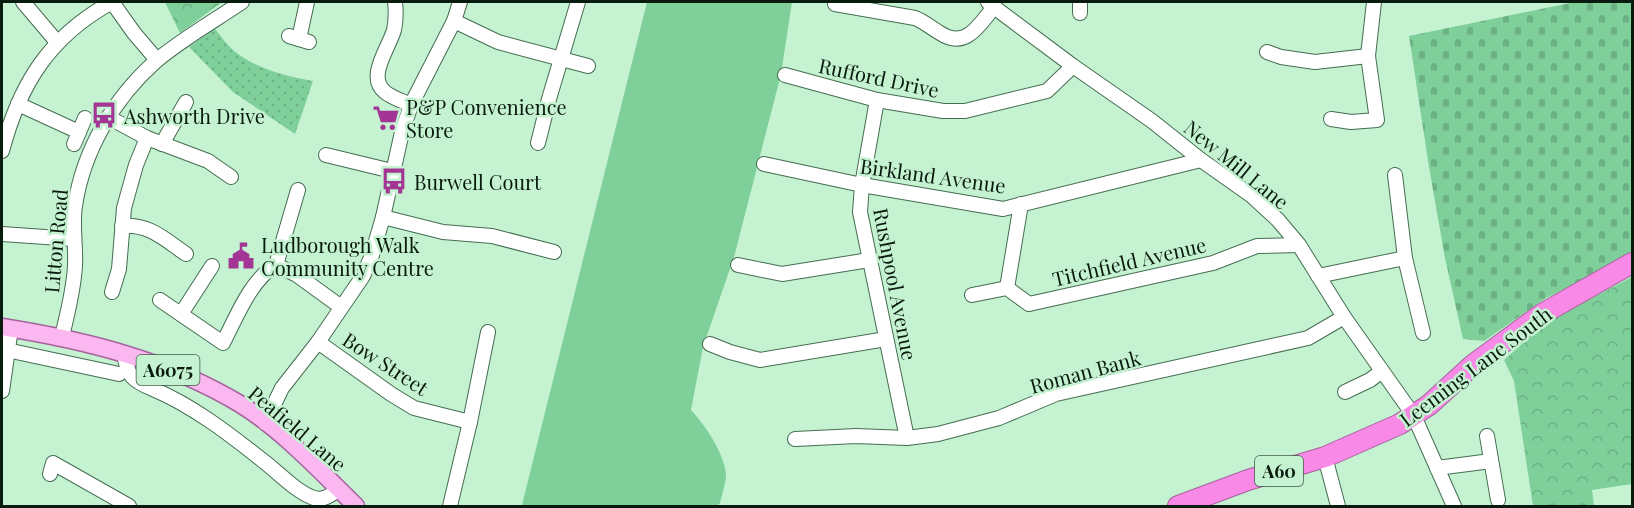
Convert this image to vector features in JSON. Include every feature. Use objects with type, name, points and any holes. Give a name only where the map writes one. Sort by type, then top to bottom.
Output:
[{"type":"highway","name":"Leeming Lane South","points":[[1178,507],[1248,480],[1325,457],[1380,434],[1414,416],[1474,364],[1542,314],[1632,263]]},
{"type":"main road","name":"Peafield Lane","points":[[6,328],[62,337],[124,353],[207,386],[241,405],[265,423],[297,449],[356,507]]},
{"type":"street","points":[[23,2],[57,42]]},
{"type":"street","points":[[2,151],[8,126],[30,78],[57,42],[98,10],[112,2],[157,60]]},
{"type":"street","name":"Litton Road","points":[[62,337],[74,285],[75,208],[80,182],[88,158],[108,117],[130,88],[157,60],[242,2]]},
{"type":"street","points":[[299,39],[307,2]]},
{"type":"street","points":[[395,2],[394,28],[389,46],[378,68],[377,79],[385,93],[411,105]]},
{"type":"street","points":[[265,423],[282,388],[318,342],[363,276],[383,217],[392,171],[411,105],[454,21],[460,2]]},
{"type":"street","points":[[538,143],[578,2]]},
{"type":"street","points":[[1331,119],[1351,122],[1377,120],[1368,56],[1374,2]]},
{"type":"street","points":[[835,4],[915,18],[927,23],[942,35],[960,39],[970,35],[991,4]]},
{"type":"street","name":"New Mill Lane","points":[[991,4],[1252,196],[1278,220],[1299,245],[1344,317],[1414,416],[1454,507]]},
{"type":"street","points":[[454,21],[498,42],[588,66]]},
{"type":"street","points":[[1267,52],[1281,57],[1315,62],[1368,56]]},
{"type":"street","name":"Rufford Drive","points":[[785,75],[877,100],[943,111],[965,111],[1047,91],[1073,66]]},
{"type":"street","name":"Rushpool Avenue","points":[[877,100],[862,185],[860,212],[907,438]]},
{"type":"street","points":[[18,104],[76,138],[85,118]]},
{"type":"street","points":[[162,144],[179,106]]},
{"type":"street","points":[[108,117],[147,138],[227,170]]},
{"type":"street","points":[[111,292],[119,269],[124,208],[136,165],[147,138]]},
{"type":"street","points":[[326,155],[392,171]]},
{"type":"street","name":"Birkland Avenue","points":[[764,164],[862,185],[1004,208],[1201,160]]},
{"type":"street","points":[[1395,175],[1405,258],[1423,333]]},
{"type":"street","points":[[160,300],[223,343],[246,300],[266,271],[276,265],[298,190]]},
{"type":"street","points":[[972,295],[1007,288],[1021,204]]},
{"type":"street","points":[[383,217],[443,232],[492,236],[554,252]]},
{"type":"street","points":[[122,225],[146,228],[178,252]]},
{"type":"street","points":[[2,234],[74,239]]},
{"type":"street","name":"Titchfield Avenue","points":[[1007,288],[1029,304],[1213,263],[1257,246],[1299,245]]},
{"type":"street","points":[[1318,276],[1405,258]]},
{"type":"street","points":[[738,265],[782,274],[869,260]]},
{"type":"street","points":[[276,265],[297,275],[341,307]]},
{"type":"street","points":[[181,314],[212,266]]},
{"type":"street","name":"Roman Bank","points":[[795,439],[856,436],[907,438],[938,434],[999,418],[1056,394],[1308,338],[1344,317]]},
{"type":"street","points":[[2,391],[6,328]]},
{"type":"street","points":[[450,507],[488,332]]},
{"type":"street","points":[[710,344],[760,360],[886,339]]},
{"type":"street","name":"Bow Street","points":[[318,342],[414,408],[470,422]]},
{"type":"street","points":[[5,349],[118,374]]},
{"type":"street","points":[[124,353],[128,371],[136,381],[180,402],[218,428],[321,507]]},
{"type":"street","points":[[1345,392],[1370,380],[1382,371]]},
{"type":"street","points":[[1487,435],[1498,500]]},
{"type":"street","points":[[1325,457],[1338,507]]},
{"type":"street","points":[[1437,468],[1491,461]]},
{"type":"street","points":[[50,474],[53,463],[129,507]]},
{"type":"street","points":[[309,496],[325,498],[339,489]]},
{"type":"green space","points":[[165,2],[222,2],[180,33]]},
{"type":"green space","points":[[647,2],[792,2],[781,74],[734,257],[703,347],[691,410],[708,431],[722,457],[726,474],[724,488],[717,506],[526,506],[522,505]]},
{"type":"green space","points":[[1575,2],[1632,2],[1632,251],[1591,276],[1546,298],[1484,341],[1463,339],[1445,258],[1409,36]]},
{"type":"green space","points":[[215,29],[234,51],[252,63],[281,74],[313,81],[295,134],[233,92],[189,47]]},
{"type":"green space","points":[[1632,277],[1632,484],[1592,490],[1594,506],[1533,506],[1514,381],[1504,360],[1545,323]]},
{"type":"place","name":"Ashworth Drive","points":[[104,115]]},
{"type":"place","name":"P&P Convenience Store","points":[[386,118]]},
{"type":"place","name":"Burwell Court","points":[[394,181]]},
{"type":"place","name":"Ludborough Walk Community Centre","points":[[241,256]]}]
